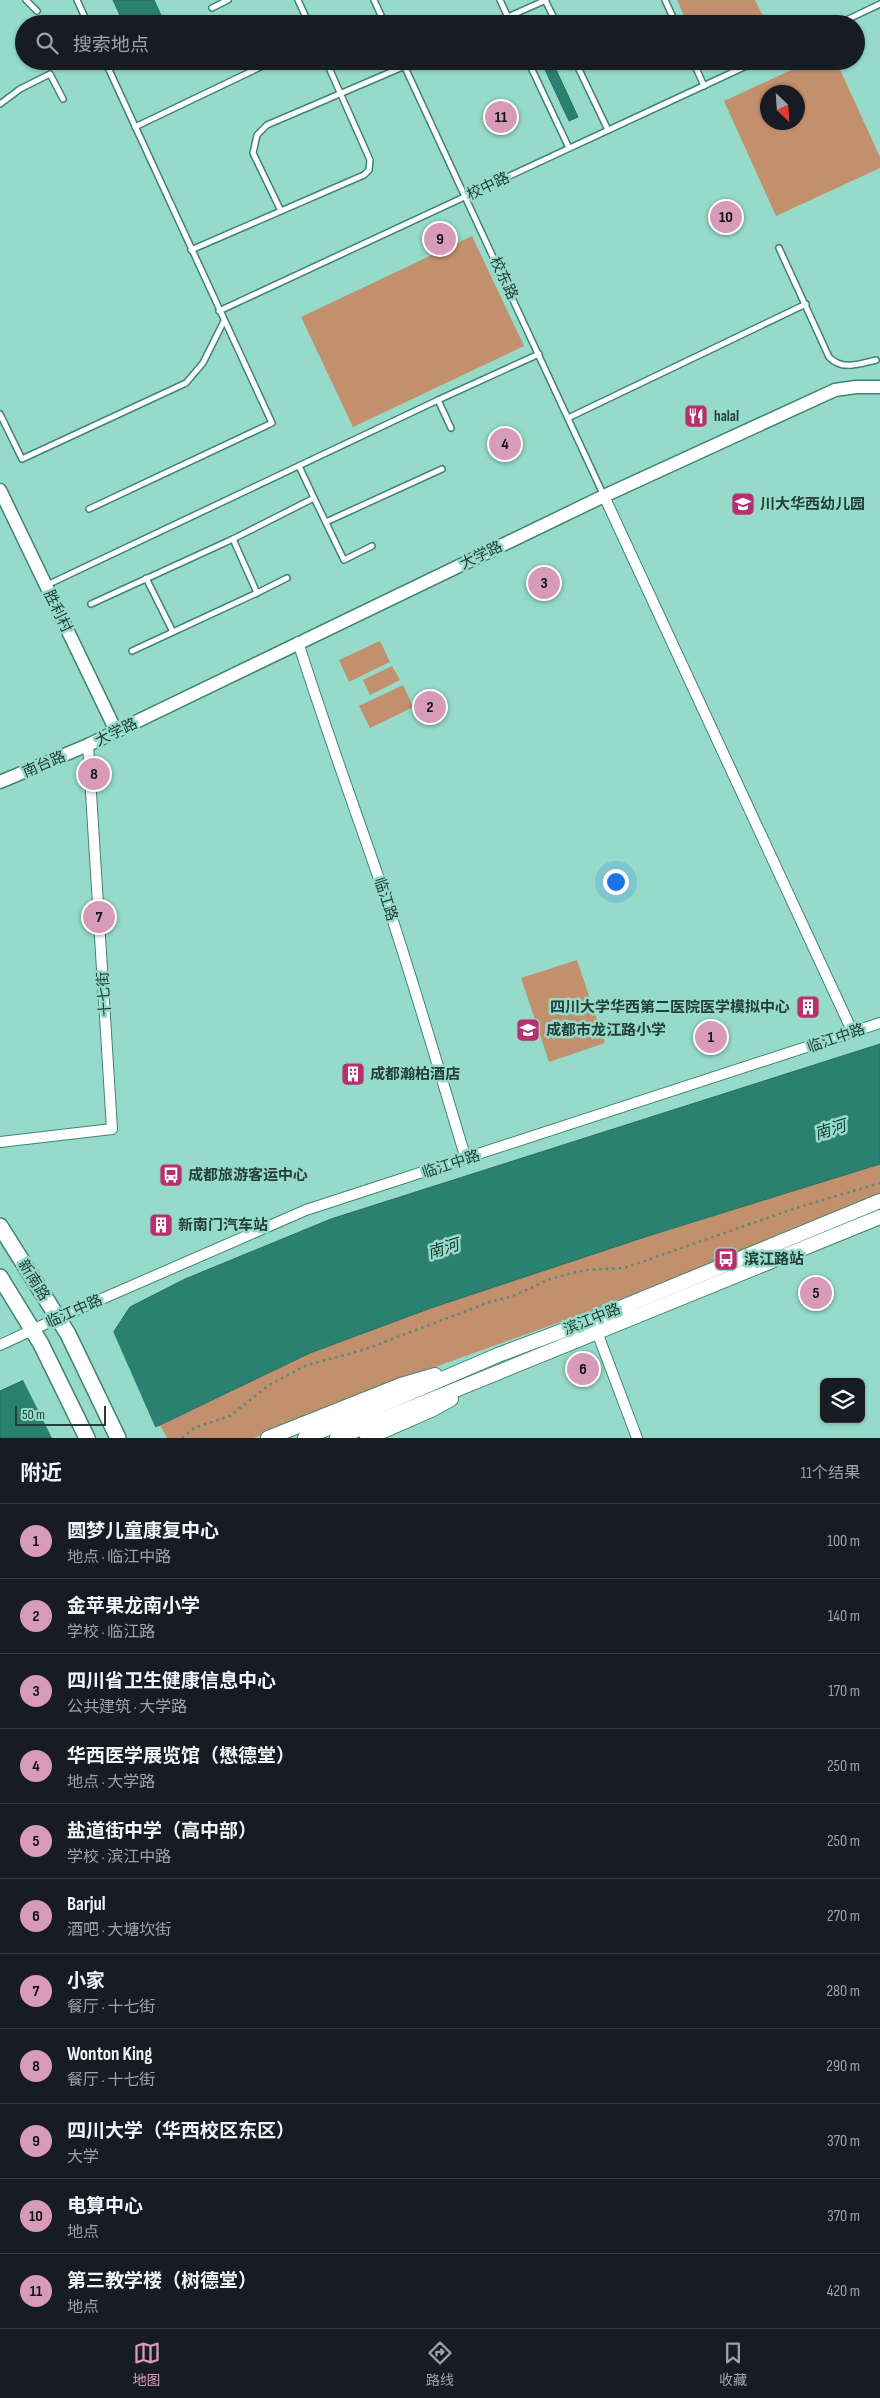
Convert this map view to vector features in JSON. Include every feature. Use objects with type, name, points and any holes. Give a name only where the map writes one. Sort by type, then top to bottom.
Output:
[{"type":"main road","name":"滨江中路","points":[[305,1438],[498,1355],[591,1320],[880,1201]]},
{"type":"main road","name":"滨江中路","points":[[337,1438],[880,1217]]},
{"type":"main road","name":"新南路","points":[[0,1226],[68,1334],[118,1438]]},
{"type":"main road","name":"新南路","points":[[0,1277],[41,1344],[87,1438]]},
{"type":"main road","points":[[268,1438],[402,1385],[498,1355]]},
{"type":"main road","points":[[367,1438],[431,1410],[504,1369]]},
{"type":"street","name":"大学路","points":[[88,745],[604,496],[835,390],[856,387],[880,387]]},
{"type":"street","name":"胜利村","points":[[0,490],[116,731]]},
{"type":"street","points":[[604,496],[853,1033]]},
{"type":"street","name":"临江路","points":[[298,642],[327,734],[378,875],[411,976],[466,1159]]},
{"type":"street","name":"南台路","points":[[0,782],[88,745]]},
{"type":"street","name":"十七街","points":[[0,1142],[112,1130],[88,745]]},
{"type":"street","name":"临江中路","points":[[0,1345],[306,1210],[880,1023]]},
{"type":"street","points":[[597,1332],[637,1438]]},
{"type":"lane","points":[[26,0],[37,11]]},
{"type":"lane","points":[[77,0],[84,15]]},
{"type":"lane","points":[[212,8],[228,0]]},
{"type":"lane","points":[[298,0],[305,15]]},
{"type":"lane","points":[[374,0],[381,15]]},
{"type":"lane","points":[[500,0],[507,15]]},
{"type":"lane","points":[[512,15],[546,0],[553,15]]},
{"type":"lane","points":[[665,0],[672,15]]},
{"type":"lane","points":[[857,15],[880,4]]},
{"type":"lane","points":[[90,509],[272,423],[109,70]]},
{"type":"lane","points":[[135,128],[254,70]]},
{"type":"lane","points":[[191,250],[364,175],[369,170],[370,160],[330,70]]},
{"type":"lane","points":[[282,211],[253,153],[257,135],[267,125],[390,70]]},
{"type":"lane","name":"校东路","points":[[406,70],[604,496]]},
{"type":"lane","points":[[532,70],[569,148]]},
{"type":"lane","points":[[579,70],[608,130]]},
{"type":"lane","points":[[697,70],[704,86]]},
{"type":"lane","name":"校中路","points":[[219,310],[738,70]]},
{"type":"lane","points":[[0,104],[20,88],[50,74],[63,99]]},
{"type":"lane","points":[[779,248],[829,357],[836,364],[844,366],[876,360]]},
{"type":"lane","points":[[568,418],[806,304]]},
{"type":"lane","points":[[0,414],[22,459],[186,383],[203,363],[224,321]]},
{"type":"lane","points":[[46,586],[539,354]]},
{"type":"lane","points":[[438,400],[451,428]]},
{"type":"lane","points":[[300,466],[344,560],[372,546]]},
{"type":"lane","points":[[326,522],[442,469]]},
{"type":"lane","points":[[91,604],[233,539],[314,498]]},
{"type":"lane","points":[[233,539],[257,592]]},
{"type":"lane","points":[[146,578],[172,632]]},
{"type":"lane","points":[[132,651],[287,578]]},
{"type":"path","points":[[182,1438],[194,1428],[230,1416],[269,1385],[307,1365],[363,1350],[490,1302],[513,1296],[550,1279],[585,1270],[624,1268],[796,1208],[880,1183]]},
{"type":"shaded area","points":[[677,0],[755,0],[762,15],[684,15]]},
{"type":"shaded area","points":[[791,70],[840,70],[880,157],[880,168],[776,216],[724,101]]},
{"type":"shaded area","points":[[472,236],[524,346],[353,427],[301,317]]},
{"type":"shaded area","points":[[380,641],[390,662],[349,682],[339,660]]},
{"type":"shaded area","points":[[392,666],[400,680],[370,695],[363,680]]},
{"type":"shaded area","points":[[403,685],[413,707],[370,728],[359,706]]},
{"type":"shaded area","points":[[577,960],[605,1043],[549,1062],[521,978]]},
{"type":"shaded area","points":[[880,1164],[880,1195],[588,1312],[385,1385],[254,1438],[167,1438],[160,1425],[310,1353],[431,1308],[651,1235]]},
{"type":"water","points":[[113,0],[154,0],[161,15],[120,15]]},
{"type":"water","points":[[545,70],[556,70],[578,117],[569,121]]},
{"type":"water","name":"南河","points":[[880,1044],[880,1164],[651,1235],[431,1308],[310,1353],[160,1425],[126,1438],[0,1438],[0,1391],[107,1342],[130,1307],[185,1279],[331,1219]]},
{"type":"pier","points":[[112,1329],[156,1429],[133,1438],[52,1438],[22,1378],[105,1340]]},
{"type":"place","name":"第三教学楼（树德堂）","points":[[501,117]]},
{"type":"place","name":"电算中心","points":[[726,217]]},
{"type":"place","name":"四川大学（华西校区东区）","points":[[440,239]]},
{"type":"place","name":"halal","points":[[696,416]]},
{"type":"place","name":"华西医学展览馆（懋德堂）","points":[[505,444]]},
{"type":"place","name":"川大华西幼儿园","points":[[743,504]]},
{"type":"place","name":"四川省卫生健康信息中心","points":[[544,583]]},
{"type":"place","name":"金苹果龙南小学","points":[[430,707]]},
{"type":"place","name":"Wonton King","points":[[94,774]]},
{"type":"place","name":"小家","points":[[99,917]]},
{"type":"place","name":"四川大学华西第二医院医学模拟中心","points":[[808,1007]]},
{"type":"place","name":"成都市龙江路小学","points":[[528,1030]]},
{"type":"place","name":"圆梦儿童康复中心","points":[[711,1037]]},
{"type":"place","name":"成都瀚柏酒店","points":[[353,1074]]},
{"type":"place","name":"成都旅游客运中心","points":[[171,1175]]},
{"type":"place","name":"新南门汽车站","points":[[161,1225]]},
{"type":"place","name":"滨江路站","points":[[726,1259]]},
{"type":"place","name":"盐道街中学（高中部）","points":[[816,1293]]},
{"type":"place","name":"Barjul","points":[[583,1369]]}]
